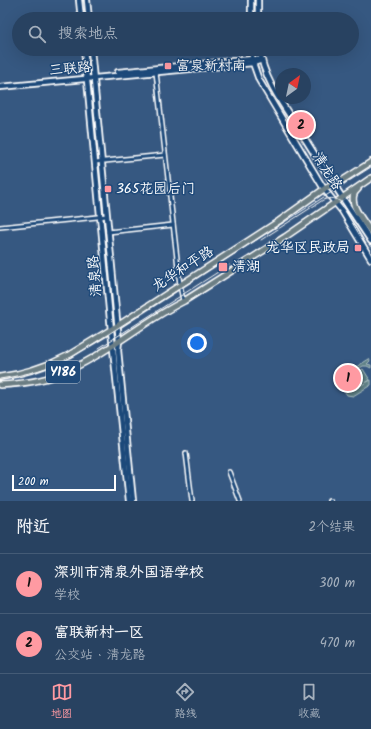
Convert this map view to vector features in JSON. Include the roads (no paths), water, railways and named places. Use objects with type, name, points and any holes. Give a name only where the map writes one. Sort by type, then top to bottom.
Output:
[{"type":"main road","name":"龙华和平路","points":[[0,377],[18,374],[52,364],[70,355],[278,221],[324,189],[343,180],[371,162]]},
{"type":"main road","name":"龙华和平路","points":[[0,386],[41,380],[57,375],[87,360],[285,237],[370,178]]},
{"type":"main road","points":[[370,178],[355,191],[352,199],[355,207],[371,232]]},
{"type":"street","points":[[80,0],[81,12]]},
{"type":"street","points":[[87,0],[88,12]]},
{"type":"street","points":[[251,0],[251,12]]},
{"type":"street","points":[[258,0],[258,12]]},
{"type":"street","name":"清泉路","points":[[85,56],[129,501]]},
{"type":"street","name":"清泉路","points":[[92,56],[133,501]]},
{"type":"street","name":"清龙路","points":[[252,56],[259,80],[324,189],[336,202],[371,259]]},
{"type":"street","name":"清龙路","points":[[261,56],[273,88],[333,184],[371,241]]},
{"type":"street","name":"三联路","points":[[93,76],[156,72],[262,60]]},
{"type":"street","name":"三联路","points":[[0,87],[93,76],[253,61]]},
{"type":"street","points":[[156,72],[180,285],[184,301]]},
{"type":"street","name":"三联路","points":[[0,84],[88,77]]},
{"type":"street","points":[[95,162],[166,155]]},
{"type":"street","points":[[0,227],[101,218],[107,216]]},
{"type":"street","points":[[108,232],[173,225]]},
{"type":"street","points":[[186,453],[192,501]]},
{"type":"street","points":[[229,472],[240,501]]},
{"type":"tram line","points":[[261,240],[323,200],[331,198],[336,199],[343,204],[371,247]]},
{"type":"railway","points":[[0,379],[38,370],[74,356],[371,167]]},
{"type":"railway","points":[[99,348],[229,265]]},
{"type":"place","name":"富泉新村南","points":[[168,66]]},
{"type":"place","name":"富联新村一区","points":[[301,125]]},
{"type":"place","name":"365花园后门","points":[[108,189]]},
{"type":"place","name":"龙华区民政局","points":[[358,248]]},
{"type":"place","name":"清湖","points":[[223,267]]},
{"type":"place","name":"深圳市清泉外国语学校","points":[[348,378]]}]
